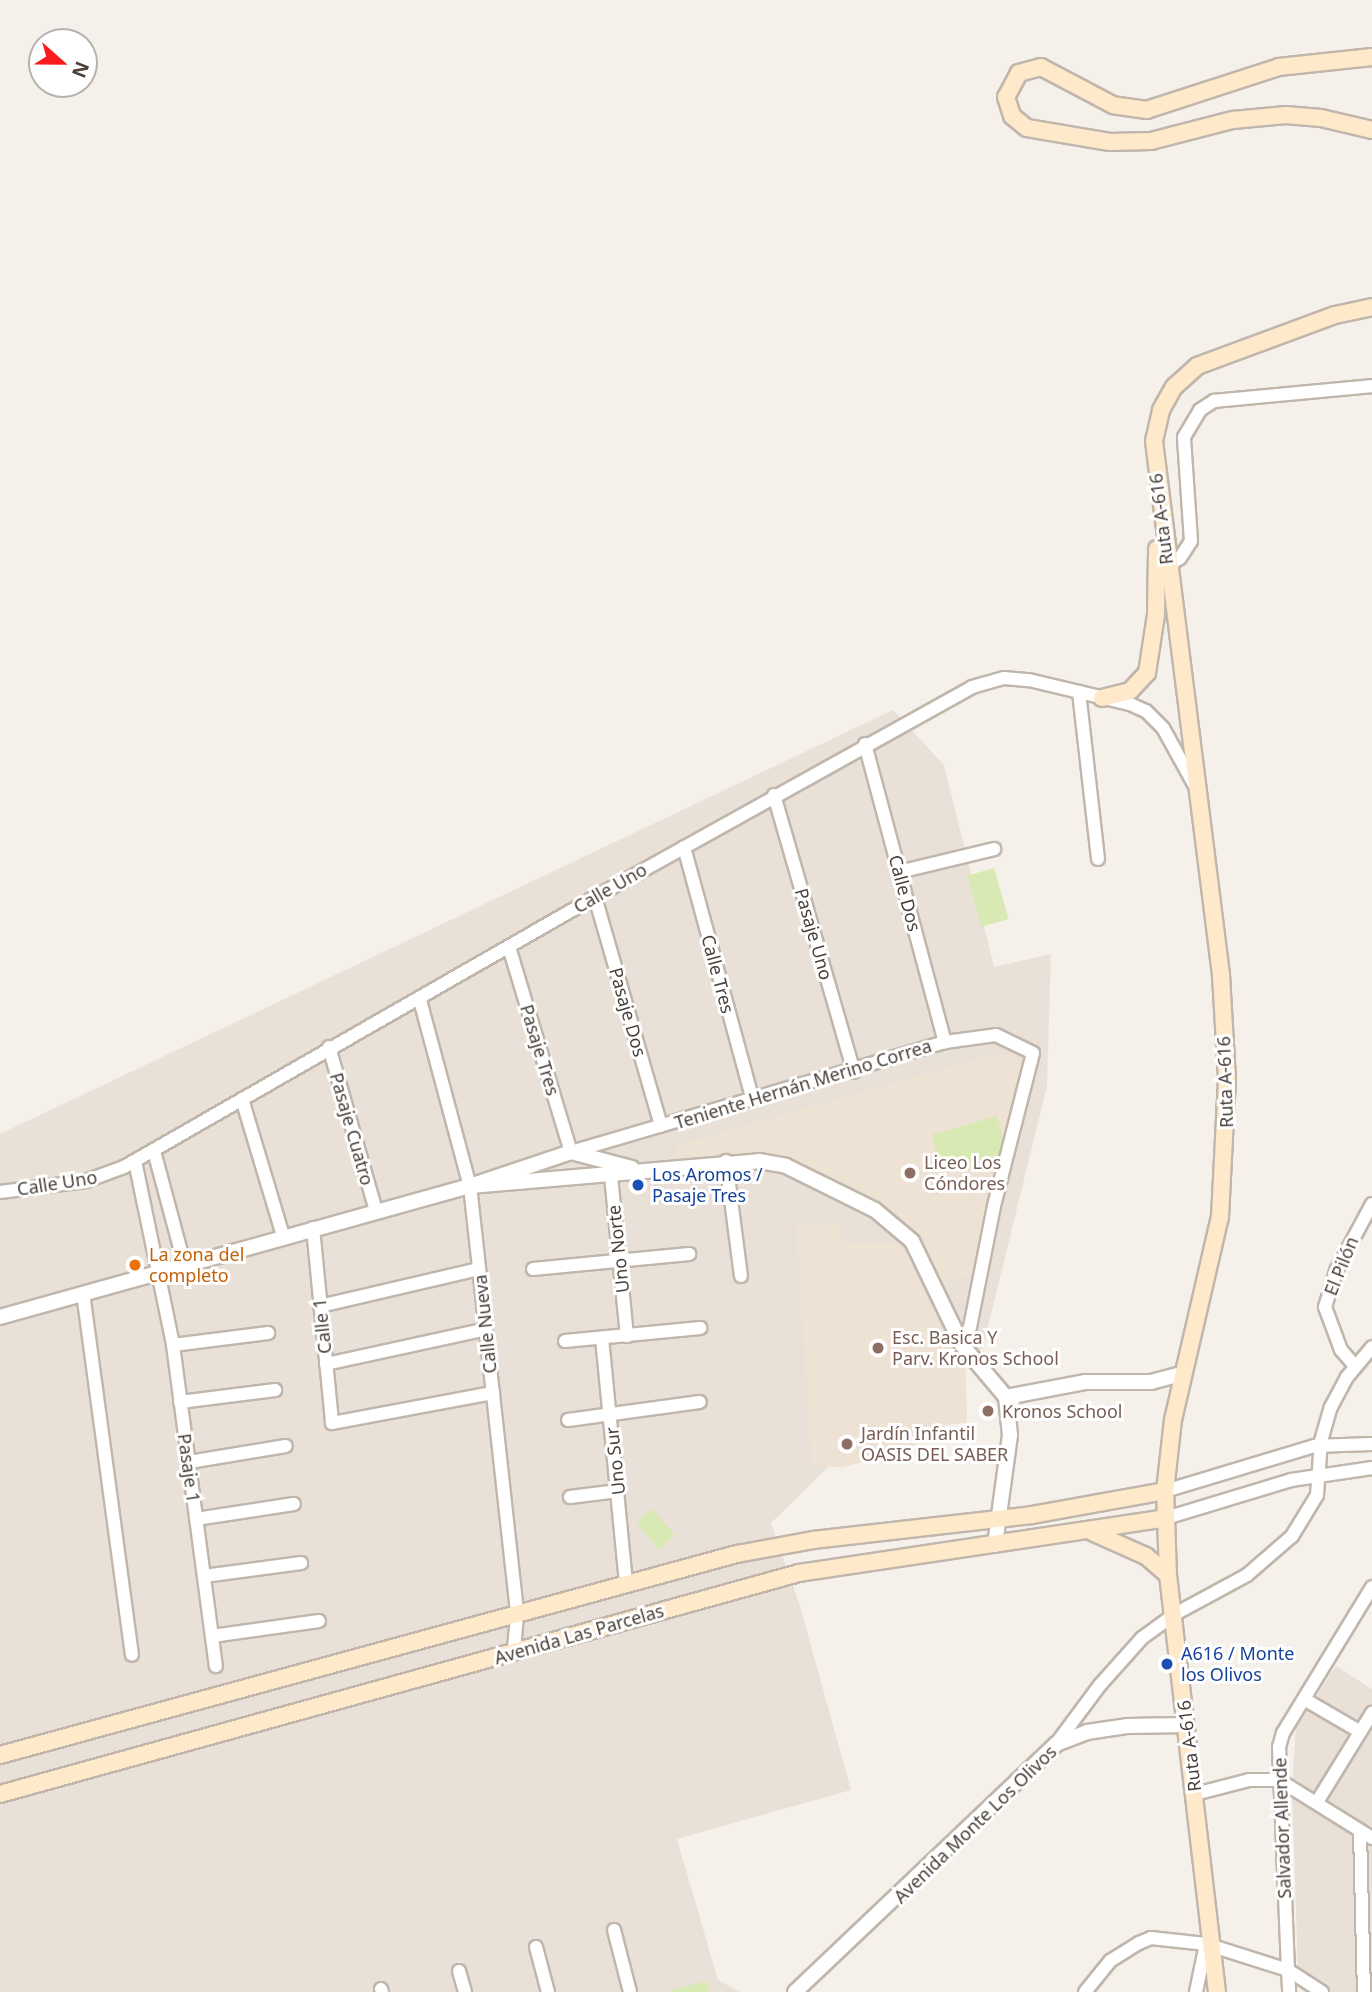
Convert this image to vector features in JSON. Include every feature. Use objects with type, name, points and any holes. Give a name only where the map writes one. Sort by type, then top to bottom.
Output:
[{"type":"main road","points":[[1372,57],[1279,67],[1147,110],[1112,105],[1041,67],[1019,73],[1006,97],[1012,116],[1027,128],[1110,142],[1151,141],[1233,120],[1286,115],[1329,119],[1372,130]]},
{"type":"main road","name":"Ruta A-616","points":[[1217,1992],[1175,1614],[1168,1575],[1166,1491],[1184,1373],[1220,1217],[1227,1144],[1221,975],[1197,790],[1161,570],[1154,441],[1161,410],[1174,387],[1197,366],[1335,315],[1372,307]]},
{"type":"main road","points":[[1102,698],[1130,691],[1147,673],[1161,570]]},
{"type":"main road","name":"Avenida Las Parcelas","points":[[0,1755],[626,1584],[772,1547],[997,1520],[1166,1491]]},
{"type":"main road","name":"Avenida Las Parcelas","points":[[0,1794],[800,1573],[1092,1532],[1166,1518]]},
{"type":"main road","points":[[1092,1532],[1137,1552],[1168,1575]]},
{"type":"street","points":[[1161,570],[1180,558],[1191,541],[1184,437],[1200,410],[1214,401],[1372,386]]},
{"type":"street","name":"Calle Uno","points":[[0,1192],[86,1181],[135,1161],[329,1047],[420,1000],[594,897],[865,744],[972,687],[1004,678],[1079,692],[1146,711],[1163,728],[1197,790]]},
{"type":"street","points":[[1079,692],[1098,859]]},
{"type":"street","name":"Calle Dos","points":[[865,744],[945,1042]]},
{"type":"street","name":"Pasaje Uno","points":[[774,795],[854,1072]]},
{"type":"street","name":"Calle Tres","points":[[684,847],[753,1101]]},
{"type":"street","points":[[899,872],[994,849]]},
{"type":"street","name":"Pasaje Dos","points":[[594,897],[661,1126]]},
{"type":"street","name":"Pasaje Tres","points":[[509,947],[571,1152]]},
{"type":"street","name":"Calle Nueva","points":[[420,1000],[470,1186],[517,1615],[514,1653]]},
{"type":"street","name":"Teniente Hernán Merino Correa","points":[[0,1317],[470,1186],[571,1152],[854,1072],[945,1042],[996,1035],[1032,1053],[962,1345]]},
{"type":"street","name":"Pasaje Cuatro","points":[[329,1047],[376,1211]]},
{"type":"street","points":[[242,1099],[283,1236]]},
{"type":"street","points":[[154,1151],[184,1264]]},
{"type":"street","name":"Teniente Hernán Merino Correa","points":[[571,1152],[610,1168]]},
{"type":"street","name":"Pasaje 1","points":[[135,1161],[161,1271],[173,1345],[216,1666]]},
{"type":"street","points":[[726,1161],[741,1276]]},
{"type":"street","name":"Teniente Hernán Merino Correa","points":[[470,1186],[610,1168],[644,1170],[726,1161],[786,1166],[876,1210],[897,1226],[922,1256],[962,1345],[1006,1397]]},
{"type":"street","name":"Uno Norte","points":[[610,1168],[627,1336]]},
{"type":"street","name":"El Pilón","points":[[1355,1366],[1341,1350],[1325,1307],[1336,1271],[1372,1204]]},
{"type":"street","name":"Calle 1","points":[[313,1228],[332,1423],[493,1393]]},
{"type":"street","points":[[533,1269],[689,1254]]},
{"type":"street","points":[[320,1306],[479,1269]]},
{"type":"street","points":[[83,1293],[132,1655]]},
{"type":"street","points":[[565,1341],[700,1328]]},
{"type":"street","points":[[326,1364],[486,1329]]},
{"type":"street","points":[[173,1345],[268,1333]]},
{"type":"street","name":"Uno Sur","points":[[602,1338],[626,1584]]},
{"type":"street","points":[[1056,1744],[1100,1685],[1142,1638],[1175,1614],[1211,1598],[1277,1551],[1292,1536],[1317,1495],[1321,1473],[1321,1445],[1331,1407],[1355,1366],[1372,1347]]},
{"type":"street","points":[[995,1545],[1010,1435],[1006,1397],[1085,1382],[1151,1382],[1184,1373]]},
{"type":"street","points":[[180,1402],[275,1390]]},
{"type":"street","points":[[568,1420],[610,1412],[700,1402]]},
{"type":"street","points":[[1166,1491],[1321,1445],[1372,1444]]},
{"type":"street","points":[[189,1462],[286,1446]]},
{"type":"street","points":[[1166,1518],[1321,1473],[1370,1468]]},
{"type":"street","points":[[570,1497],[618,1491]]},
{"type":"street","points":[[196,1520],[294,1504]]},
{"type":"street","points":[[204,1576],[301,1563]]},
{"type":"street","name":"Salvador Allende","points":[[1288,1970],[1279,1780],[1280,1740],[1372,1587]]},
{"type":"street","points":[[212,1636],[319,1621]]},
{"type":"street","points":[[1304,1699],[1359,1731]]},
{"type":"street","points":[[1317,1802],[1372,1713]]},
{"type":"street","name":"Avenida Monte Los Olivos","points":[[795,1992],[836,1958],[1056,1744],[1087,1732],[1127,1726],[1186,1725]]},
{"type":"street","points":[[1195,1794],[1248,1780],[1279,1780],[1372,1838]]},
{"type":"street","points":[[1360,1831],[1364,1992]]},
{"type":"street","points":[[614,1930],[630,1992]]},
{"type":"street","points":[[1085,1992],[1110,1961],[1151,1938],[1210,1945],[1255,1964],[1288,1970],[1322,1992]]},
{"type":"street","points":[[1196,1992],[1210,1945]]},
{"type":"street","points":[[536,1947],[548,1992]]},
{"type":"street","points":[[1288,1970],[1289,1992]]},
{"type":"street","points":[[459,1971],[465,1992]]},
{"type":"shaded area","points":[[893,710],[944,765],[994,967],[1051,954],[1047,1086],[983,1347],[965,1364],[967,1422],[946,1425],[900,1454],[828,1467],[771,1523],[800,1606],[851,1790],[677,1839],[718,1980],[740,1992],[0,1992],[0,1134]]},
{"type":"shaded area","name":"Liceo Los Cóndores","points":[[998,1053],[1026,1061],[982,1271],[940,1283],[930,1255],[900,1221],[880,1206],[775,1156],[733,1154],[678,1160],[675,1146]]},
{"type":"shaded area","name":"Esc. Basica Y Parv. Kronos School","points":[[842,1223],[842,1243],[897,1243],[908,1257],[946,1339],[965,1364],[967,1422],[946,1425],[900,1454],[842,1467],[812,1467],[796,1226]]},
{"type":"shaded area","points":[[1336,1666],[1372,1689],[1372,1992],[1311,1992],[1298,1976],[1292,1790],[1296,1727]]},
{"type":"green space","points":[[994,868],[1009,919],[982,927],[967,876]]},
{"type":"green space","points":[[997,1116],[1008,1154],[943,1173],[932,1135]]},
{"type":"green space","points":[[652,1509],[675,1535],[659,1549],[636,1523]]},
{"type":"green space","points":[[706,1981],[710,1992],[666,1992]]},
{"type":"place","name":"Liceo Los Cóndores","points":[[910,1173]]},
{"type":"place","name":"Los Aromos / Pasaje Tres","points":[[638,1185]]},
{"type":"place","name":"La zona del completo","points":[[135,1265]]},
{"type":"place","name":"Esc. Basica Y Parv. Kronos School","points":[[878,1348]]},
{"type":"place","name":"Kronos School","points":[[988,1411]]},
{"type":"place","name":"Jardín Infantil OASIS DEL SABER","points":[[847,1444]]},
{"type":"place","name":"A616 / Monte los Olivos","points":[[1167,1664]]}]
